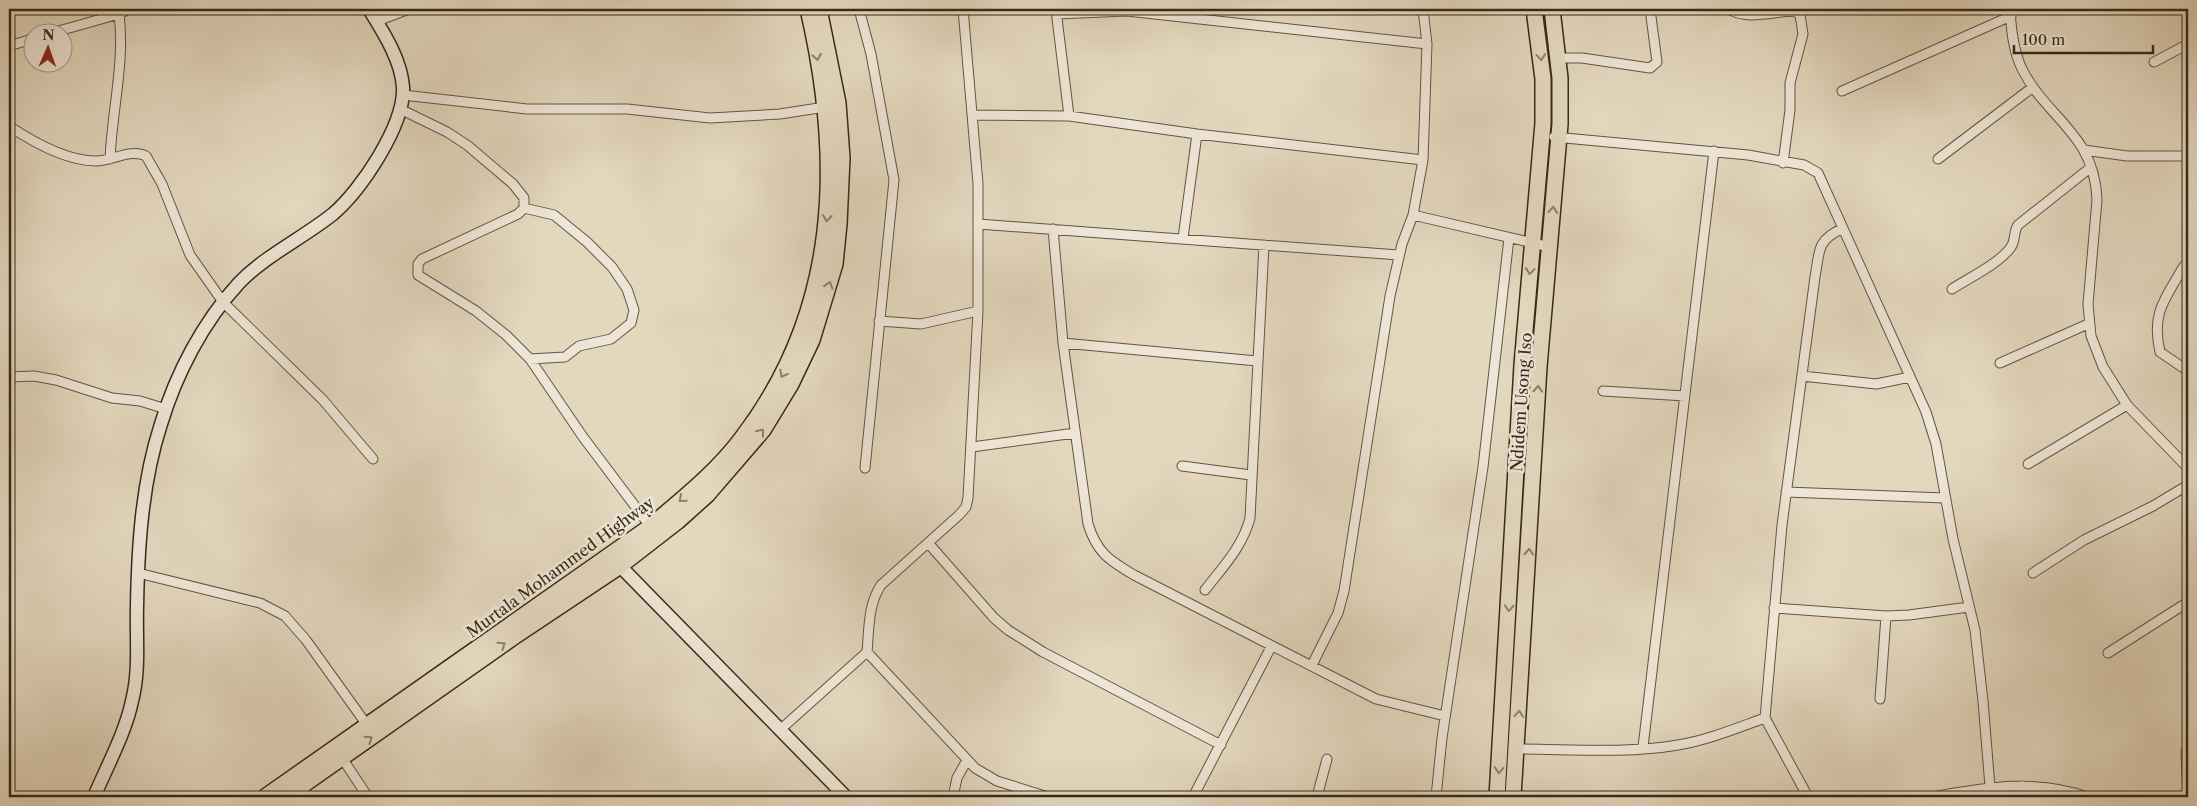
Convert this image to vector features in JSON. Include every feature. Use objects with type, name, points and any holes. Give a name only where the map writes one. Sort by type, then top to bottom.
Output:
[{"type":"highway","name":"Murtala Mohammed Highway","points":[[265,797],[650,526],[702,482],[742,439],[786,369],[800,334],[815,285],[825,234],[830,175],[825,107],[808,9]]},
{"type":"highway","name":"Murtala Mohammed Highway","points":[[286,797],[515,636],[620,566],[678,521],[707,495],[763,430],[791,384],[812,340],[835,264],[840,224],[842,158],[838,103],[819,9]]},
{"type":"highway","name":"Ndidem Usong Iso","points":[[1497,797],[1522,365],[1542,135],[1543,79],[1534,9]]},
{"type":"highway","name":"Ndidem Usong Iso","points":[[1513,797],[1540,367],[1559,137],[1560,78],[1552,9]]},
{"type":"highway","points":[[1543,79],[1560,78]]},
{"type":"street","points":[[72,27],[119,14],[129,9]]},
{"type":"street","points":[[94,797],[133,700],[136,665],[138,572],[148,474],[166,409],[190,355],[223,302],[257,266],[332,214],[358,190],[387,141],[400,109],[403,95],[402,78],[396,58],[369,9]]},
{"type":"street","points":[[376,22],[410,9]]},
{"type":"street","points":[[859,9],[872,63],[894,180],[864,468]]},
{"type":"street","points":[[781,729],[867,652],[872,603],[881,585],[929,544],[966,507],[972,447],[978,311],[978,184],[974,115],[964,9]]},
{"type":"street","points":[[1312,665],[1338,613],[1344,591],[1390,296],[1399,255],[1413,214],[1424,160],[1428,44],[1423,9]]},
{"type":"street","points":[[1558,58],[1582,58],[1650,68],[1654,66],[1657,62],[1650,9]]},
{"type":"street","points":[[1729,9],[1735,12],[1762,14],[1795,11],[1800,15],[1802,34],[1790,83],[1790,110],[1783,163]]},
{"type":"street","points":[[1069,116],[1056,11],[1127,11],[1428,44]]},
{"type":"street","points":[[1842,91],[2010,12],[2016,54],[2034,88],[2078,139],[2090,168],[2097,200],[2090,266],[2088,324],[2103,367],[2126,405],[2188,468]]},
{"type":"street","points":[[110,159],[111,126],[121,58],[119,14]]},
{"type":"street","points":[[9,46],[22,42]]},
{"type":"street","points":[[2154,62],[2188,44]]},
{"type":"street","points":[[1938,159],[2034,88]]},
{"type":"street","points":[[403,95],[527,109],[627,108],[710,118],[780,114],[825,107]]},
{"type":"street","points":[[400,109],[447,132],[467,145],[513,184],[524,198],[524,208],[518,214],[422,259],[417,269],[418,275],[423,280],[476,311],[506,335],[530,359],[583,437],[650,526]]},
{"type":"street","points":[[974,115],[1069,116],[1197,134],[1424,160]]},
{"type":"street","points":[[9,126],[50,149],[72,157],[97,161],[135,153],[146,156],[162,184],[186,249],[223,302],[323,400],[373,459]]},
{"type":"street","points":[[1183,238],[1197,134]]},
{"type":"street","points":[[1542,135],[1714,151],[1804,165],[1818,173],[1926,412],[1936,444],[1975,630],[1990,787]]},
{"type":"street","points":[[2084,150],[2127,156],[2188,156]]},
{"type":"street","points":[[1644,747],[1714,151]]},
{"type":"street","points":[[1952,289],[2001,257],[2012,246],[2014,232],[2018,225],[2090,168]]},
{"type":"street","points":[[524,208],[554,215],[581,237],[612,267],[627,289],[634,310],[631,323],[611,339],[579,346],[565,357],[530,359]]},
{"type":"street","points":[[1413,214],[1550,247]]},
{"type":"street","points":[[978,224],[1399,255]]},
{"type":"street","points":[[1808,797],[1765,718],[1786,492],[1821,246],[1827,235],[1843,228]]},
{"type":"street","points":[[1054,229],[1062,344],[1088,524],[1098,549],[1110,561],[1134,575],[1271,647],[1312,665],[1376,699],[1445,716]]},
{"type":"street","points":[[1436,797],[1445,716],[1484,467],[1510,238]]},
{"type":"street","points":[[1205,590],[1233,554],[1246,532],[1250,518],[1256,361],[1264,245]]},
{"type":"street","points":[[2188,265],[2184,266],[2162,303],[2156,331],[2160,352],[2188,370]]},
{"type":"street","points":[[879,321],[921,324],[978,311]]},
{"type":"street","points":[[2000,363],[2088,324]]},
{"type":"street","points":[[1062,344],[1256,361]]},
{"type":"street","points":[[9,377],[34,376],[56,380],[112,398],[140,401],[166,409]]},
{"type":"street","points":[[1802,376],[1876,384],[1910,377]]},
{"type":"street","points":[[1603,391],[1685,396]]},
{"type":"street","points":[[2028,464],[2126,405]]},
{"type":"street","points":[[972,447],[1075,433]]},
{"type":"street","points":[[1182,466],[1251,475]]},
{"type":"street","points":[[2033,573],[2084,540],[2153,506],[2188,485]]},
{"type":"street","points":[[1786,492],[1946,498]]},
{"type":"street","points":[[929,544],[994,618],[1008,630],[1042,652],[1221,745]]},
{"type":"street","points":[[620,566],[846,797]]},
{"type":"street","points":[[138,572],[260,603],[285,616],[306,640],[367,725]]},
{"type":"street","points":[[2108,653],[2188,602]]},
{"type":"street","points":[[1774,608],[1910,616],[1969,607]]},
{"type":"street","points":[[1880,699],[1886,616]]},
{"type":"street","points":[[1193,797],[1271,647]]},
{"type":"street","points":[[867,652],[980,772],[997,781],[1048,797]]},
{"type":"street","points":[[1517,749],[1609,750],[1676,745],[1700,740],[1765,718]]},
{"type":"street","points":[[2186,751],[2188,797]]},
{"type":"street","points":[[342,758],[368,797]]},
{"type":"street","points":[[1318,797],[1327,759]]},
{"type":"street","points":[[953,797],[957,778],[967,760]]},
{"type":"street","points":[[2023,786],[2036,797]]},
{"type":"street","points":[[1931,797],[1990,787],[2023,786],[2055,787],[2087,797]]}]
